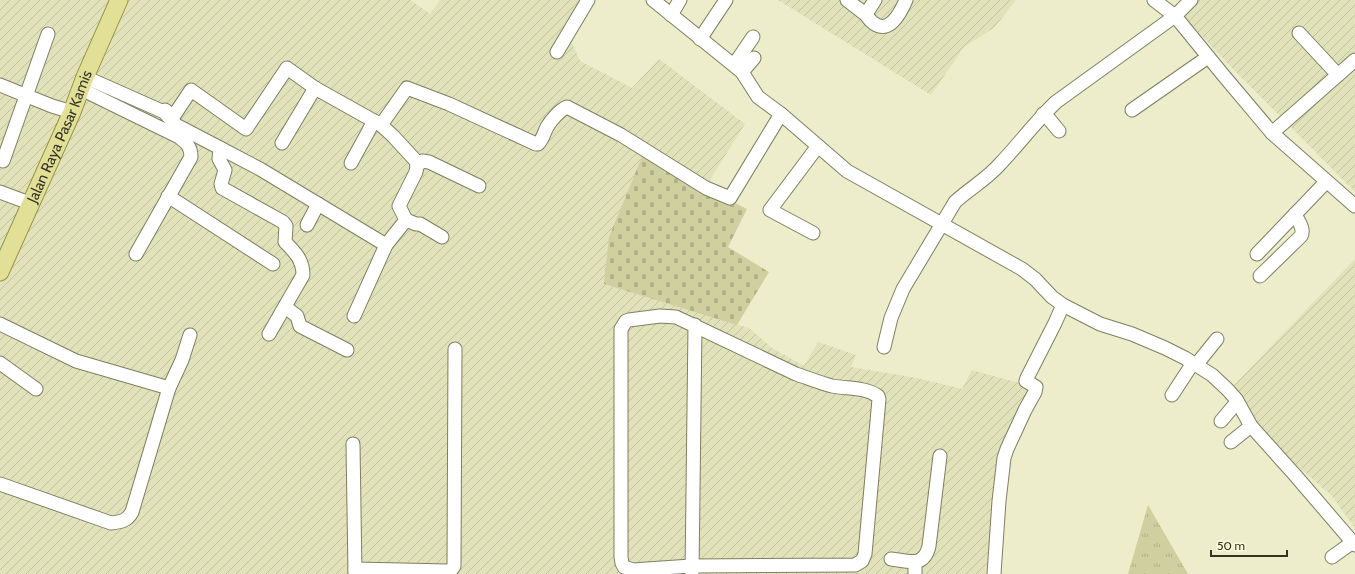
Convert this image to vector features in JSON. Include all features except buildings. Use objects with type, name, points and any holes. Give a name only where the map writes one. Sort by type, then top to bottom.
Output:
[{"type":"main road","name":"Jalan Raya Pasar Kamis","points":[[0,272],[32,204],[119,0]]},
{"type":"street","points":[[557,52],[588,0]]},
{"type":"street","points":[[653,0],[738,68],[758,97],[781,114],[847,171],[1022,269],[1052,297],[1063,305],[1100,324],[1132,334],[1165,348],[1212,375],[1227,389],[1237,402],[1251,426],[1354,543],[1332,557]]},
{"type":"street","points":[[671,15],[680,0]]},
{"type":"street","points":[[700,39],[726,0]]},
{"type":"street","points":[[847,0],[866,14],[871,21],[877,25],[887,26],[891,24],[906,0]]},
{"type":"street","points":[[866,14],[875,0]]},
{"type":"street","points":[[1154,0],[1175,16],[1272,133],[1355,206]]},
{"type":"street","points":[[884,347],[891,318],[903,289],[955,202],[995,170],[1043,114],[1056,102],[1175,16],[1191,0]]},
{"type":"street","points":[[1299,33],[1338,74]]},
{"type":"street","points":[[3,161],[48,34]]},
{"type":"street","points":[[738,68],[752,37]]},
{"type":"street","points":[[1132,110],[1208,57]]},
{"type":"street","points":[[738,68],[754,58]]},
{"type":"street","points":[[1272,133],[1355,60]]},
{"type":"street","points":[[84,81],[166,111],[173,117],[191,90],[246,129],[287,68],[315,88],[378,123],[408,152],[416,161],[417,166],[416,172],[399,206],[406,220],[420,224],[442,237]]},
{"type":"street","points":[[84,81],[164,112],[176,124],[260,169],[386,245]]},
{"type":"street","points":[[84,81],[179,137],[189,146],[191,152],[191,157],[136,254]]},
{"type":"street","points":[[0,85],[52,106],[72,112]]},
{"type":"street","points":[[282,143],[315,88]]},
{"type":"street","points":[[352,163],[378,123],[407,88],[449,104],[536,144],[541,141],[547,127],[554,118],[564,108],[571,108],[621,135],[706,188],[730,198],[781,114]]},
{"type":"street","points":[[1043,114],[1059,131]]},
{"type":"street","points":[[813,234],[770,210],[818,146]]},
{"type":"street","points":[[220,148],[219,159],[225,170],[221,184],[222,188],[283,222],[286,226],[285,242],[294,250],[302,268],[303,275],[269,334]]},
{"type":"street","points":[[417,166],[422,161],[429,162],[479,186]]},
{"type":"street","points":[[1257,254],[1326,182]]},
{"type":"street","points":[[0,192],[32,204]]},
{"type":"street","points":[[168,196],[274,264]]},
{"type":"street","points":[[307,225],[318,204]]},
{"type":"street","points":[[1260,276],[1302,236],[1303,229],[1295,214]]},
{"type":"street","points":[[354,316],[386,245],[406,220]]},
{"type":"street","points":[[994,574],[999,501],[1004,458],[1025,410],[1036,392],[1036,387],[1026,382],[1027,378],[1055,324],[1063,305]]},
{"type":"street","points":[[285,307],[298,316],[300,326],[347,350]]},
{"type":"street","points":[[660,316],[676,317],[695,325],[796,374],[832,386],[869,392],[878,396],[879,399],[865,554],[862,561],[855,565],[691,570],[633,570],[624,567],[622,563],[621,329],[626,322],[634,318],[660,316]]},
{"type":"street","points":[[0,324],[76,361],[169,388]]},
{"type":"street","points":[[691,570],[695,325]]},
{"type":"street","points":[[0,331],[85,371]]},
{"type":"street","points":[[0,484],[111,522],[124,521],[129,518],[169,388],[182,360],[190,335]]},
{"type":"street","points":[[1172,395],[1194,364],[1217,339]]},
{"type":"street","points":[[353,444],[355,572],[448,571],[452,569],[454,566],[455,349]]},
{"type":"street","points":[[0,363],[36,389]]},
{"type":"street","points":[[1221,421],[1237,402]]},
{"type":"street","points":[[1231,442],[1251,426]]},
{"type":"street","points":[[891,559],[915,568],[928,553],[940,456]]},
{"type":"shaded area","points":[[0,0],[410,0],[430,14],[440,0],[583,0],[566,30],[580,61],[632,88],[659,59],[745,124],[705,188],[604,284],[749,328],[772,348],[804,366],[818,342],[856,355],[851,367],[917,378],[962,389],[972,370],[1037,388],[1003,449],[992,574],[0,574]]},
{"type":"shaded area","points":[[778,0],[1016,0],[995,27],[964,47],[931,95]]},
{"type":"shaded area","points":[[1196,0],[1355,0],[1355,192],[1235,71],[1183,16]]},
{"type":"shaded area","points":[[1355,259],[1355,528],[1331,495],[1264,437],[1234,385]]},
{"type":"green space","points":[[644,152],[705,188],[747,209],[728,247],[769,272],[737,325],[604,284],[609,237]]},
{"type":"green space","points":[[1148,505],[1188,574],[1128,574]]}]
